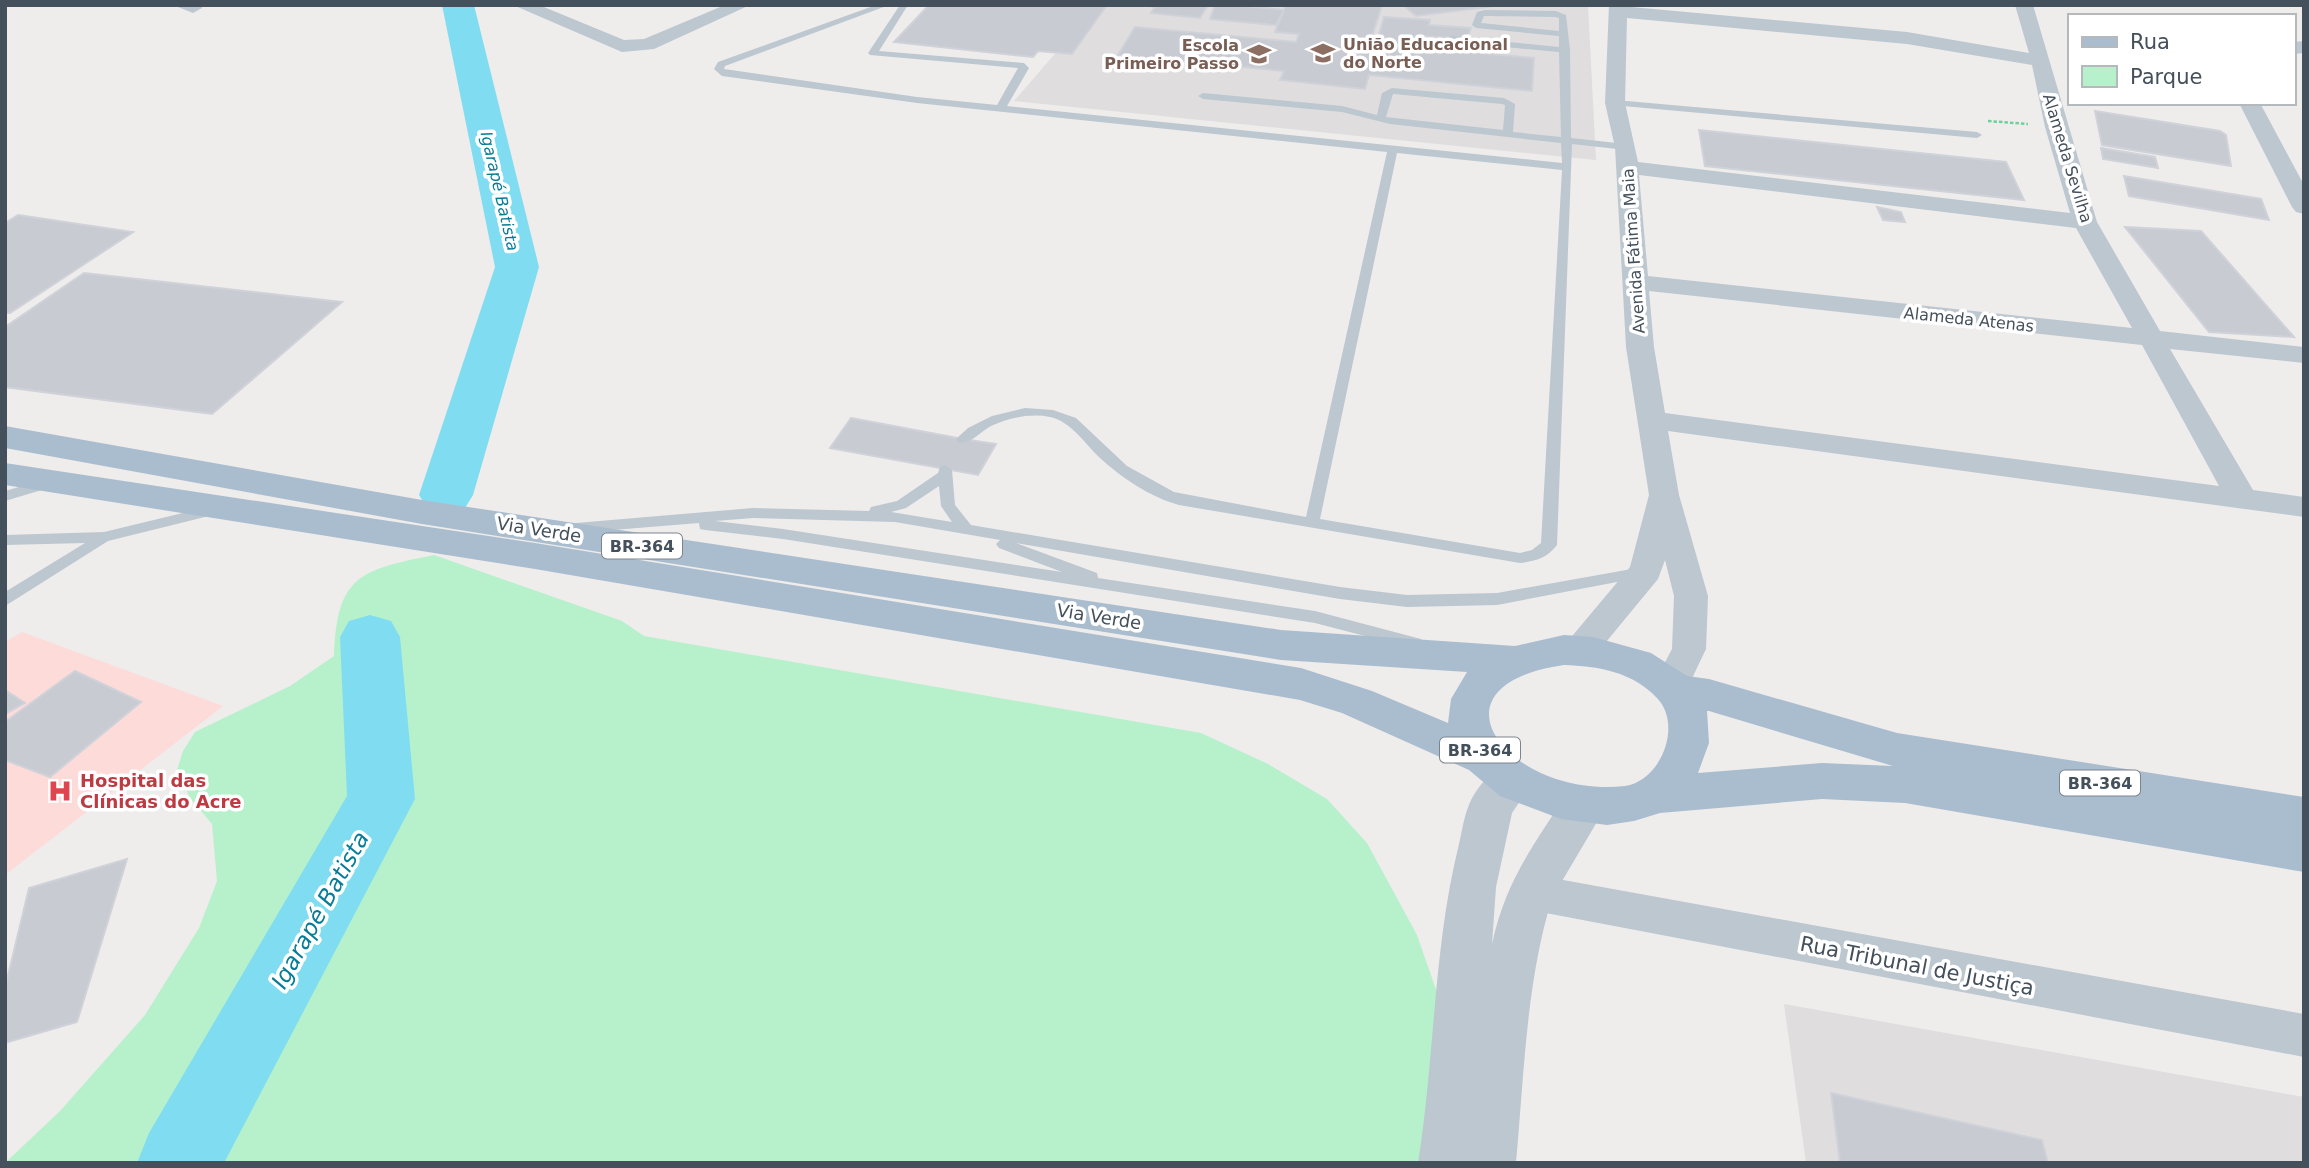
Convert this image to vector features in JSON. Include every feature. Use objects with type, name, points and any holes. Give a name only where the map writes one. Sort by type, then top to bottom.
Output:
[{"type":"main road","name":"Via Verde","points":[[5,437],[1273,661]]},
{"type":"main road","name":"Via Verde","points":[[5,474],[218,509],[1273,661]]},
{"type":"main road","name":"BR-364","points":[[1273,661],[1464,656],[1512,660],[1546,652],[1580,650],[1629,660],[1673,688],[1709,695],[1896,750],[2304,816]]},
{"type":"main road","name":"BR-364","points":[[1498,770],[1472,738],[1468,714],[1477,691],[1492,673],[1512,660]]},
{"type":"main road","name":"BR-364","points":[[1273,661],[1301,684],[1357,702],[1550,797],[1584,805],[1629,804],[1656,794],[1822,781],[1905,785],[2304,852]]},
{"type":"main road","points":[[1656,794],[1677,769],[1688,748],[1689,726],[1683,701],[1673,688]]},
{"type":"street","points":[[522,5],[622,46],[634,47],[741,5]]},
{"type":"street","name":"Alameda Sevilha","points":[[2024,5],[2047,65],[2056,127],[2085,222],[2243,500]]},
{"type":"street","points":[[1619,9],[1907,38],[2047,65]]},
{"type":"street","name":"Avenida Fátima Maia","points":[[1619,9],[1615,103],[1626,157],[1640,347],[1664,495],[1691,596],[1689,649],[1673,688]]},
{"type":"street","points":[[2250,105],[2304,207]]},
{"type":"street","points":[[1626,157],[2085,222]]},
{"type":"street","name":"Alameda Atenas","points":[[1635,282],[2304,355]]},
{"type":"street","points":[[1652,420],[2304,507]]},
{"type":"street","name":"Avenida Fátima Maia","points":[[1580,650],[1646,571],[1664,495]]},
{"type":"street","points":[[1446,1163],[1455,1102],[1472,887],[1498,770]]},
{"type":"street","points":[[1488,1163],[1504,1007],[1515,946],[1530,892],[1584,805]]},
{"type":"street","name":"Rua Tribunal de Justiça","points":[[1530,892],[2149,1010],[2304,1035]]},
{"type":"lane","points":[[885,5],[721,64],[719,69],[735,74],[1000,109],[1567,167]]},
{"type":"lane","points":[[904,5],[873,53],[1021,65],[1024,68],[1000,109]]},
{"type":"lane","points":[[963,439],[974,428],[991,420],[1019,414],[1045,413],[1064,418],[1079,428],[1104,454],[1149,488],[1179,500],[1520,558],[1537,555],[1549,545],[1567,167],[1563,17],[1556,14],[1485,13],[1480,14],[1476,25],[1563,34]]},
{"type":"lane","points":[[1451,39],[1564,50]]},
{"type":"lane","points":[[1381,119],[1387,93],[1392,91],[1504,101],[1510,104],[1508,134]]},
{"type":"lane","points":[[1203,96],[1342,109],[1381,119],[1566,140],[1626,157]]},
{"type":"lane","points":[[1615,103],[1977,135]]},
{"type":"lane","points":[[1312,522],[1393,149]]},
{"type":"lane","points":[[854,515],[901,505],[945,473]]},
{"type":"lane","points":[[945,473],[947,506],[963,528],[1120,587]]},
{"type":"lane","points":[[5,496],[54,482]]},
{"type":"lane","points":[[5,540],[104,537],[218,509]]},
{"type":"lane","points":[[549,531],[753,513],[854,515],[928,521],[1340,593],[1407,601],[1497,599],[1646,571]]},
{"type":"lane","points":[[645,522],[719,526],[783,534],[1315,617],[1464,656]]},
{"type":"lane","points":[[5,600],[104,537]]},
{"type":"shaded area","name":"União Educacional do Norte","points":[[1097,5],[1588,5],[1596,160],[1014,101]]},
{"type":"shaded area","name":"Hospital das Clínicas do Acre","points":[[22,632],[223,706],[5,875],[5,642]]},
{"type":"shaded area","points":[[1784,1004],[2304,1097],[2304,1163],[1806,1163]]},
{"type":"green space","points":[[434,555],[622,621],[644,636],[1201,733],[1268,764],[1327,799],[1367,843],[1417,935],[1440,1001],[1471,1163],[5,1163],[60,1111],[145,1015],[199,928],[217,881],[212,824],[190,798],[177,770],[183,751],[195,732],[290,686],[334,656],[340,608],[347,592],[357,581],[388,566]]},
{"type":"building","points":[[929,5],[1107,5],[1072,54],[1038,51],[1033,57],[894,42]]},
{"type":"building","points":[[1143,5],[1208,5],[1200,18],[1151,13],[1155,7]]},
{"type":"building","points":[[1215,5],[1284,10],[1276,25],[1210,19]]},
{"type":"building","points":[[1286,5],[1382,5],[1370,43],[1534,58],[1532,91],[1369,75],[1365,89],[1280,80],[1284,71],[1118,55],[1135,27],[1296,42],[1299,34],[1275,32]]},
{"type":"building","points":[[1403,5],[1502,5],[1416,16]]},
{"type":"building","points":[[1384,17],[1430,20],[1429,25],[1471,28],[1467,39],[1425,36],[1417,46],[1377,42]]},
{"type":"building","points":[[2095,111],[2220,131],[2226,135],[2231,166],[2102,145]]},
{"type":"building","points":[[1699,130],[2006,162],[2024,200],[1705,166]]},
{"type":"building","points":[[2101,148],[2155,157],[2158,168],[2103,159]]},
{"type":"building","points":[[2124,176],[2261,199],[2269,220],[2129,196]]},
{"type":"building","points":[[1877,207],[1901,212],[1905,222],[1883,220]]},
{"type":"building","points":[[18,215],[133,232],[10,313],[5,313],[5,223]]},
{"type":"building","points":[[2125,227],[2201,231],[2294,337],[2209,332]]},
{"type":"building","points":[[84,273],[342,302],[212,414],[5,387],[5,327]]},
{"type":"building","points":[[851,418],[996,444],[978,475],[830,448]]},
{"type":"building","points":[[75,671],[141,702],[50,777],[5,760],[5,722]]},
{"type":"building","points":[[5,690],[25,703],[5,714]]},
{"type":"building","points":[[127,859],[77,1022],[5,1043],[5,988],[29,888]]},
{"type":"building","points":[[1831,1093],[2042,1140],[2048,1163],[1840,1163]]},
{"type":"waterway","name":"Igarapé Batista","points":[[446,495],[517,267],[458,5]]},
{"type":"waterway","name":"Igarapé Batista","points":[[179,1163],[381,799],[370,637]]},
{"type":"place","name":"União Educacional do Norte","points":[[1323,53]]},
{"type":"place","name":"Escola Primeiro Passo","points":[[1259,54]]},
{"type":"place","name":"Hospital das Clínicas do Acre","points":[[60,791]]}]
